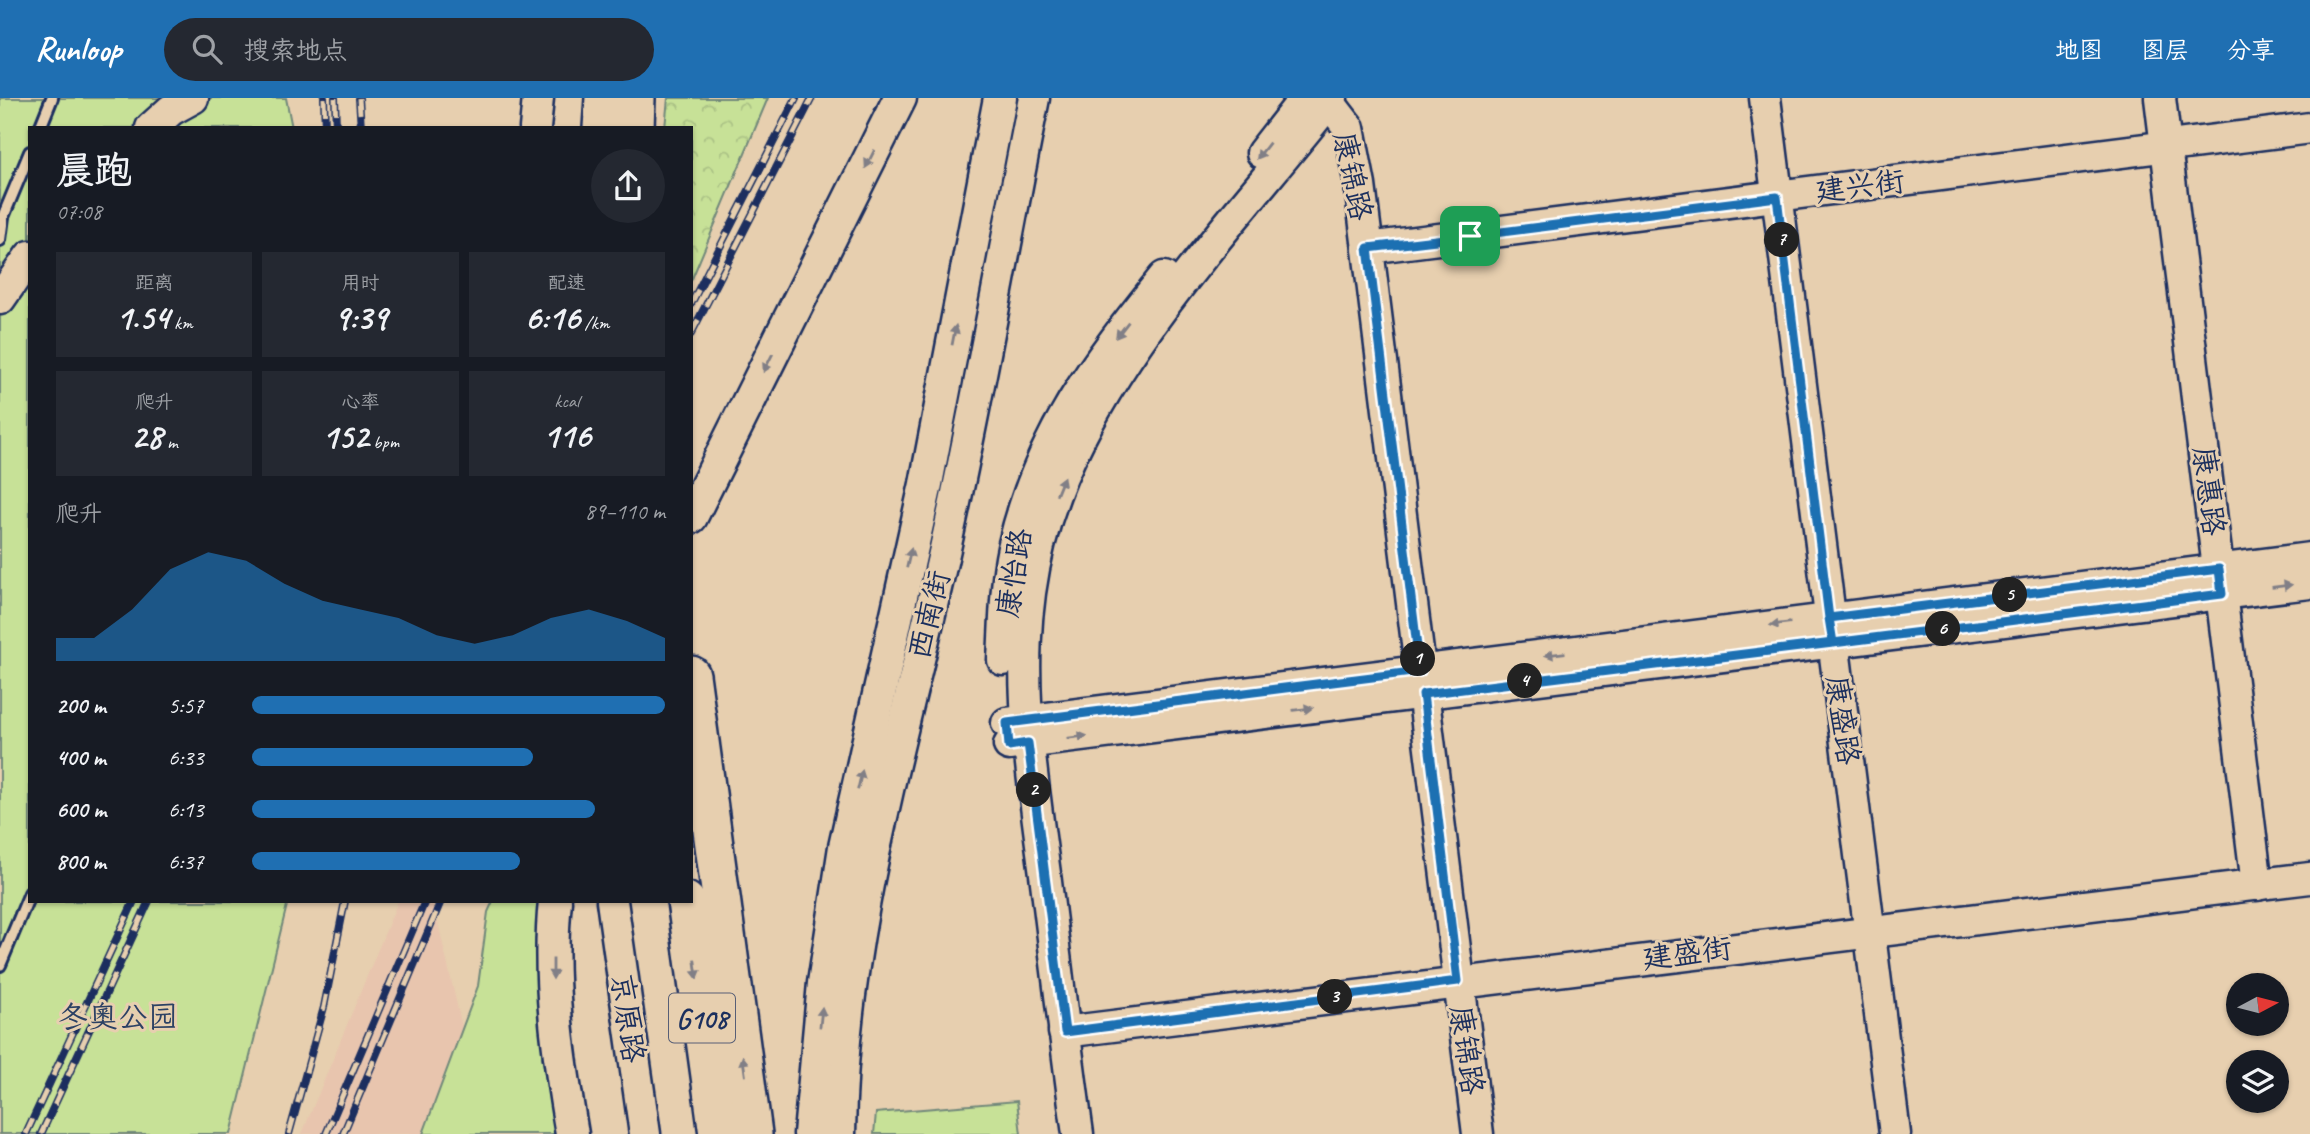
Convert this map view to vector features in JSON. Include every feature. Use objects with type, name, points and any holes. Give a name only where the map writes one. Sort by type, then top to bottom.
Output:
[{"type":"highway","points":[[603,126],[604,98]]},
{"type":"highway","points":[[635,126],[636,98]]},
{"type":"highway","name":"G108","points":[[693,690],[753,1134]]},
{"type":"highway","name":"G108","points":[[686,903],[718,1134]]},
{"type":"main road","points":[[693,513],[900,98]]},
{"type":"main road","points":[[810,1134],[824,984],[845,847],[926,484],[1000,98]]},
{"type":"main road","points":[[555,903],[553,983],[561,1067],[572,1134]]},
{"type":"street","points":[[153,126],[171,110],[193,98]]},
{"type":"street","points":[[535,126],[538,98]]},
{"type":"street","name":"西南街","points":[[840,1134],[841,1084],[868,878],[948,536],[1034,98]]},
{"type":"street","name":"康盛路","points":[[1765,98],[1895,1134]]},
{"type":"street","name":"康惠路","points":[[2160,98],[2176,146],[2266,883]]},
{"type":"street","name":"康惠路","points":[[2176,146],[2180,98]]},
{"type":"street","name":"康锦路","points":[[1323,99],[1349,128],[1368,248],[1478,1134]]},
{"type":"street","name":"康怡路","points":[[1077,1134],[1065,1032],[1018,733],[1003,663],[1013,549],[1032,482],[1079,388],[1097,360],[1323,99]]},
{"type":"street","name":"建兴街","points":[[1368,248],[2310,128]]},
{"type":"street","points":[[0,299],[28,259]]},
{"type":"street","points":[[1018,733],[2230,580],[2310,558]]},
{"type":"street","points":[[2230,580],[2310,583]]},
{"type":"street","name":"康怡路","points":[[1018,733],[1058,1134]]},
{"type":"street","name":"建盛街","points":[[1065,1032],[1458,981],[2310,878]]},
{"type":"street","name":"京原路","points":[[612,903],[645,1134]]},
{"type":"lane","points":[[41,126],[52,98]]},
{"type":"lane","points":[[0,240],[3,217],[28,157]]},
{"type":"lane","points":[[0,965],[28,898]]},
{"type":"shaded area","points":[[397,903],[433,903],[462,1027],[423,1134],[302,1134]]},
{"type":"green space","name":"冬奥公园","points":[[0,98],[286,98],[292,126],[28,126],[28,903],[288,903],[231,1134],[0,1134]]},
{"type":"green space","points":[[668,98],[768,98],[693,276],[693,126],[665,126]]},
{"type":"green space","points":[[492,903],[566,903],[563,920],[572,1053],[542,1057],[561,1134],[423,1134],[478,986],[488,912]]},
{"type":"green space","points":[[1017,1101],[1021,1134],[874,1134],[876,1113]]},
{"type":"railway","points":[[324,98],[325,126]]},
{"type":"railway","points":[[335,98],[336,126]]},
{"type":"railway","points":[[359,98],[361,126]]},
{"type":"railway","points":[[693,300],[796,98]]},
{"type":"railway","points":[[693,330],[812,98]]},
{"type":"railway","points":[[26,1134],[133,903]]},
{"type":"railway","points":[[41,1134],[148,903]]},
{"type":"railway","points":[[289,1134],[324,1007],[345,903]]},
{"type":"railway","points":[[326,1134],[424,903]]},
{"type":"railway","points":[[343,1134],[440,903]]},
{"type":"route","points":[[1470,236],[1368,248],[1420,671],[1007,723],[1009,746],[1028,743],[1065,1032],[1458,981],[1423,694],[1833,643],[1829,618],[2219,569],[2222,594],[1833,643],[1829,618],[1777,197],[1470,236]]}]
